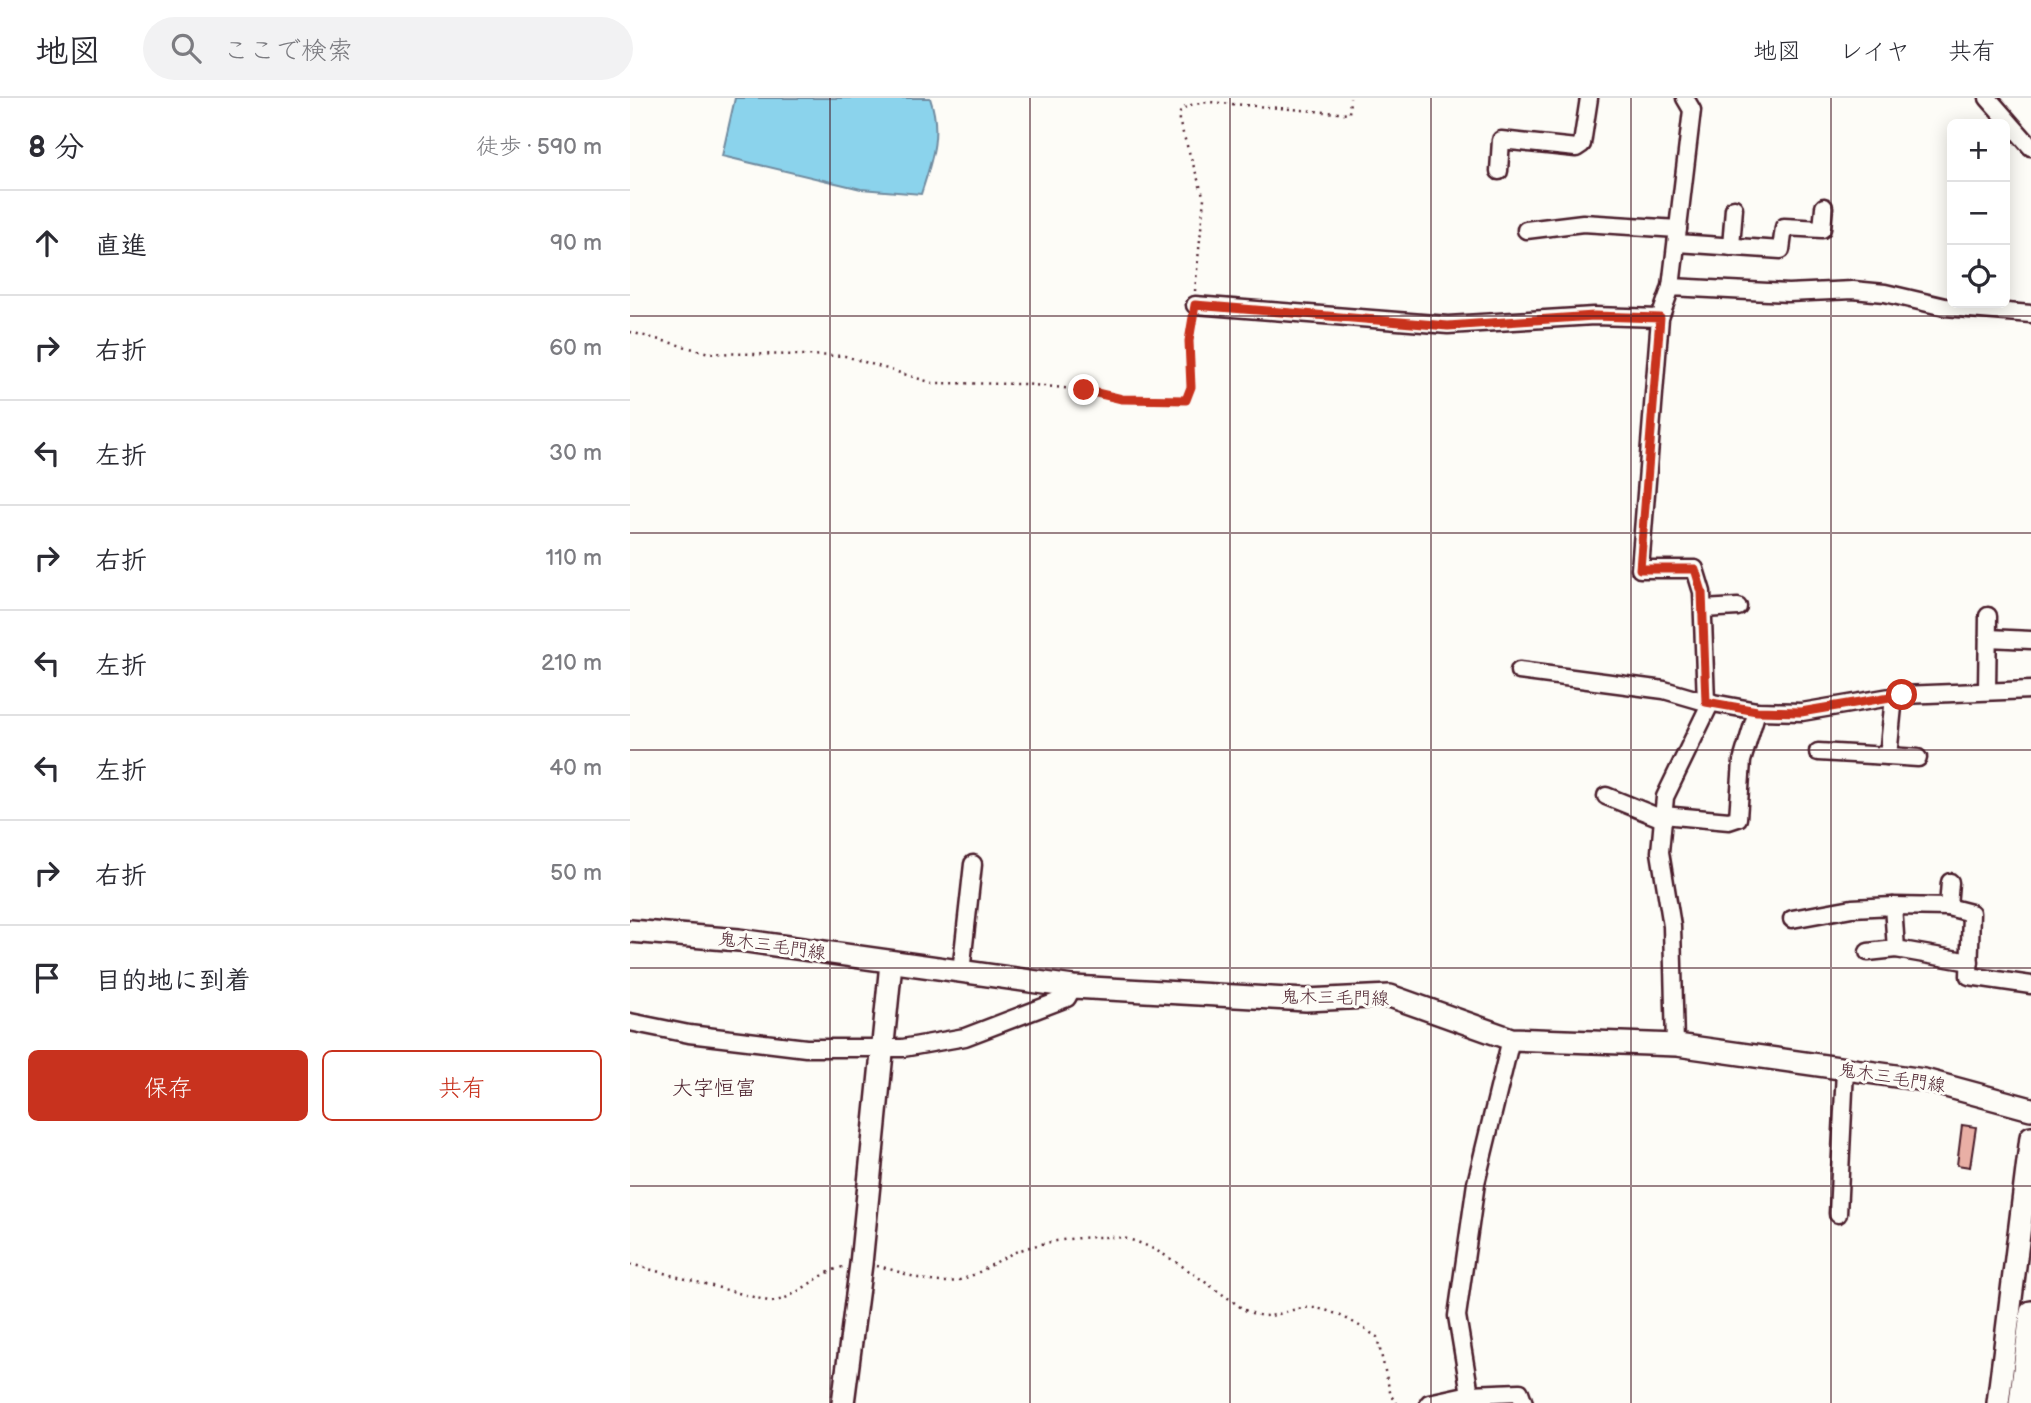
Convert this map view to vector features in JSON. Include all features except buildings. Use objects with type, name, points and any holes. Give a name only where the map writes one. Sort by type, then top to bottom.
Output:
[{"type":"main road","name":"鬼木三毛門線","points":[[630,931],[739,940],[1073,987],[1306,999],[1390,996],[1511,1039],[1675,1045],[1924,1080],[2031,1109]]},
{"type":"main road","points":[[844,1403],[862,1264],[891,962]]},
{"type":"main road","points":[[1998,1403],[2031,1137]]},
{"type":"main road","points":[[2020,1403],[2031,1312]]},
{"type":"street","points":[[1499,172],[1501,140],[1576,148],[1582,144],[1589,98]]},
{"type":"street","points":[[1675,1045],[1672,926],[1660,852],[1664,797],[1708,702],[1702,592],[1695,569],[1640,569],[1660,318],[1671,287],[1692,110],[1685,98]]},
{"type":"street","points":[[1988,98],[2031,147]]},
{"type":"street","points":[[1526,230],[1583,223],[1677,236],[1731,247],[1781,250],[1784,227],[1822,229],[1824,207]]},
{"type":"street","points":[[1731,247],[1734,208]]},
{"type":"street","points":[[1671,287],[1788,293],[1853,290],[1885,293],[1945,307],[2031,314]]},
{"type":"street","points":[[1195,305],[1448,326],[1594,316],[1660,318]]},
{"type":"street","points":[[1703,609],[1738,607]]},
{"type":"street","points":[[1987,690],[1988,616]]},
{"type":"street","points":[[1988,638],[2031,640]]},
{"type":"street","points":[[1519,671],[1664,690],[1757,711],[1801,712],[1894,697],[1987,690],[2031,690]]},
{"type":"street","points":[[1888,756],[1894,697]]},
{"type":"street","points":[[1606,796],[1663,817],[1729,821],[1738,818],[1742,761],[1757,711]]},
{"type":"street","points":[[1818,752],[1918,758]]},
{"type":"street","points":[[961,972],[973,864]]},
{"type":"street","points":[[1948,907],[1950,882]]},
{"type":"street","points":[[1893,906],[1896,949]]},
{"type":"street","points":[[1792,919],[1852,908],[1893,906],[1948,907],[1972,913],[1969,976],[2031,985]]},
{"type":"street","points":[[1868,952],[1896,949],[1970,962]]},
{"type":"street","points":[[630,1022],[689,1034],[806,1048],[904,1048],[965,1037],[1067,998],[1073,987]]},
{"type":"street","points":[[1471,1398],[1460,1339],[1459,1306],[1476,1183],[1511,1039]]},
{"type":"street","points":[[1838,1214],[1845,1070]]},
{"type":"street","points":[[1429,1403],[1520,1392],[1524,1403]]},
{"type":"path","points":[[630,332],[709,353],[845,356],[933,383],[1024,384],[1084,390],[1122,399],[1181,402],[1190,396],[1189,341],[1195,305],[1196,261],[1204,198],[1179,121],[1180,112],[1186,106],[1209,102],[1349,114],[1350,98]]},
{"type":"path","points":[[630,1264],[772,1302],[783,1300],[838,1268],[862,1264],[925,1279],[953,1281],[968,1277],[1014,1253],[1042,1245],[1113,1237],[1127,1239],[1168,1257],[1251,1313],[1275,1318],[1304,1308],[1326,1311],[1363,1328],[1377,1337],[1391,1396],[1397,1403]]},
{"type":"water","points":[[735,98],[930,98],[935,123],[934,146],[921,194],[861,189],[722,156]]},
{"type":"district","name":"大字恒富","points":[[714,1088]]},
{"type":"route","points":[[1084,390],[1122,399],[1186,400],[1190,396],[1191,387],[1188,368],[1189,341],[1195,305],[1448,326],[1594,316],[1660,318],[1640,569],[1695,569],[1702,592],[1706,702],[1757,711],[1801,712],[1902,695]]}]
